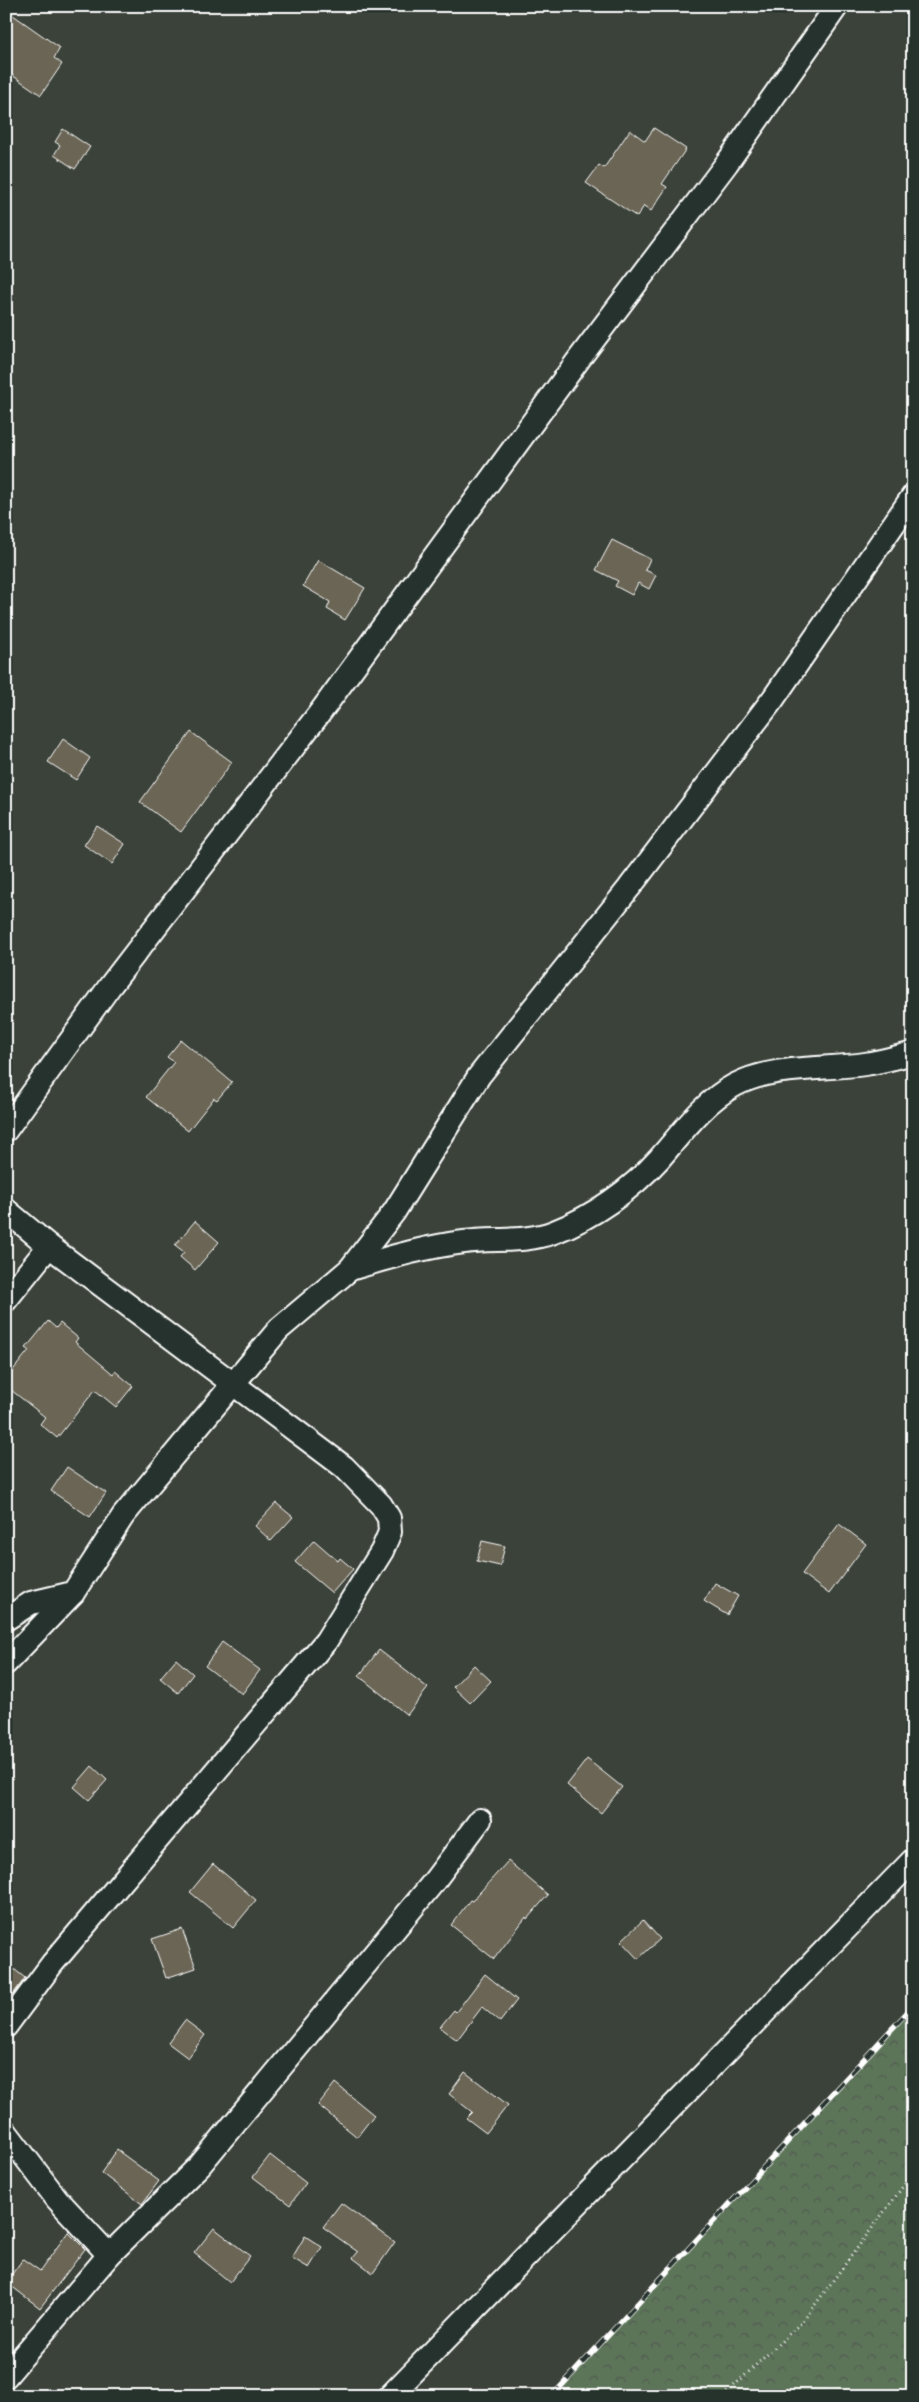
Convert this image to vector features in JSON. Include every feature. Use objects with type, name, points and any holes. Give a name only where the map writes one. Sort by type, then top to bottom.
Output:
[{"type":"street","points":[[6,1130],[110,986],[340,687],[579,359],[727,163],[837,6]]},
{"type":"street","points":[[6,1663],[73,1593],[123,1516],[233,1385],[278,1328],[350,1269],[394,1212],[479,1076],[622,896],[773,699],[913,496]]},
{"type":"street","points":[[350,1269],[420,1248],[466,1241],[512,1240],[552,1232],[581,1220],[618,1196],[657,1161],[705,1106],[733,1086],[755,1076],[866,1064],[913,1053]]},
{"type":"street","points":[[6,1210],[49,1246],[344,1467],[381,1505],[389,1518],[390,1532],[382,1552],[326,1640],[58,1956],[6,2026]]},
{"type":"street","points":[[6,1300],[49,1246]]},
{"type":"street","points":[[6,1619],[31,1603],[73,1593]]},
{"type":"street","points":[[6,2376],[109,2255],[200,2165],[432,1884],[480,1820]]},
{"type":"street","points":[[390,2396],[913,1860]]},
{"type":"street","points":[[6,2132],[57,2199],[109,2255]]},
{"type":"path","points":[[723,2396],[803,2321],[913,2173]]},
{"type":"green space","points":[[913,2006],[913,2396],[552,2396],[591,2355]]},
{"type":"building","points":[[6,10],[60,48],[54,58],[62,64],[41,95],[6,71]]},
{"type":"building","points":[[654,128],[686,149],[662,184],[667,187],[651,211],[644,206],[637,217],[586,183],[599,165],[604,168],[630,130],[645,141]]},
{"type":"building","points":[[63,129],[90,147],[75,169],[54,155],[60,145],[55,142]]},
{"type":"building","points":[[612,540],[650,559],[645,570],[656,575],[649,589],[638,583],[632,595],[615,586],[618,581],[596,570]]},
{"type":"building","points":[[318,560],[365,588],[345,620],[327,609],[330,602],[303,586]]},
{"type":"building","points":[[191,732],[232,762],[181,832],[140,802]]},
{"type":"building","points":[[63,739],[90,758],[76,780],[48,762]]},
{"type":"building","points":[[97,826],[125,844],[112,864],[84,845]]},
{"type":"building","points":[[181,1040],[232,1082],[217,1100],[214,1098],[188,1131],[146,1097],[174,1062],[167,1057]]},
{"type":"building","points":[[195,1221],[219,1242],[195,1270],[180,1257],[184,1252],[175,1245]]},
{"type":"building","points":[[48,1321],[56,1328],[60,1323],[78,1338],[75,1342],[113,1374],[115,1371],[133,1386],[116,1407],[95,1390],[57,1438],[40,1424],[45,1417],[6,1386],[6,1379],[29,1350],[26,1348]]},
{"type":"building","points":[[67,1467],[106,1493],[90,1517],[51,1491]]},
{"type":"building","points":[[276,1503],[293,1517],[271,1541],[255,1526]]},
{"type":"building","points":[[839,1524],[866,1544],[829,1594],[802,1574]]},
{"type":"building","points":[[314,1540],[338,1561],[340,1558],[353,1569],[332,1593],[295,1562]]},
{"type":"building","points":[[482,1541],[505,1546],[500,1566],[477,1561]]},
{"type":"building","points":[[715,1583],[738,1596],[727,1615],[704,1601]]},
{"type":"building","points":[[222,1642],[260,1670],[242,1694],[205,1666]]},
{"type":"building","points":[[379,1650],[428,1688],[407,1715],[359,1676]]},
{"type":"building","points":[[176,1659],[193,1674],[178,1693],[160,1678]]},
{"type":"building","points":[[474,1665],[491,1681],[470,1703],[453,1687]]},
{"type":"building","points":[[587,1759],[622,1787],[601,1813],[567,1785]]},
{"type":"building","points":[[92,1766],[107,1780],[89,1800],[74,1787]]},
{"type":"building","points":[[508,1861],[548,1895],[527,1919],[526,1917],[494,1959],[451,1925],[470,1900],[472,1901]]},
{"type":"building","points":[[213,1864],[256,1900],[233,1928],[190,1892]]},
{"type":"building","points":[[643,1920],[660,1939],[638,1959],[621,1941]]},
{"type":"building","points":[[182,1929],[196,1968],[166,1978],[152,1939]]},
{"type":"building","points":[[14,1969],[25,1978],[6,2004],[6,1979]]},
{"type":"building","points":[[485,1974],[517,2000],[500,2022],[482,2007],[457,2040],[440,2027],[454,2010],[456,2012]]},
{"type":"building","points":[[185,2020],[205,2035],[188,2058],[168,2043]]},
{"type":"building","points":[[465,2072],[508,2105],[486,2133],[466,2118],[472,2112],[449,2094]]},
{"type":"building","points":[[335,2083],[374,2115],[357,2137],[318,2105]]},
{"type":"building","points":[[117,2150],[159,2181],[142,2204],[101,2173]]},
{"type":"building","points":[[270,2155],[306,2183],[290,2205],[253,2177]]},
{"type":"building","points":[[341,2203],[395,2242],[373,2273],[353,2258],[358,2252],[323,2227]]},
{"type":"building","points":[[214,2228],[250,2256],[230,2282],[194,2253]]},
{"type":"building","points":[[68,2232],[85,2249],[40,2308],[6,2282],[23,2259],[40,2271]]},
{"type":"building","points":[[305,2236],[322,2247],[309,2268],[292,2258]]},
{"type":"railway","points":[[552,2396],[913,2006]]}]
